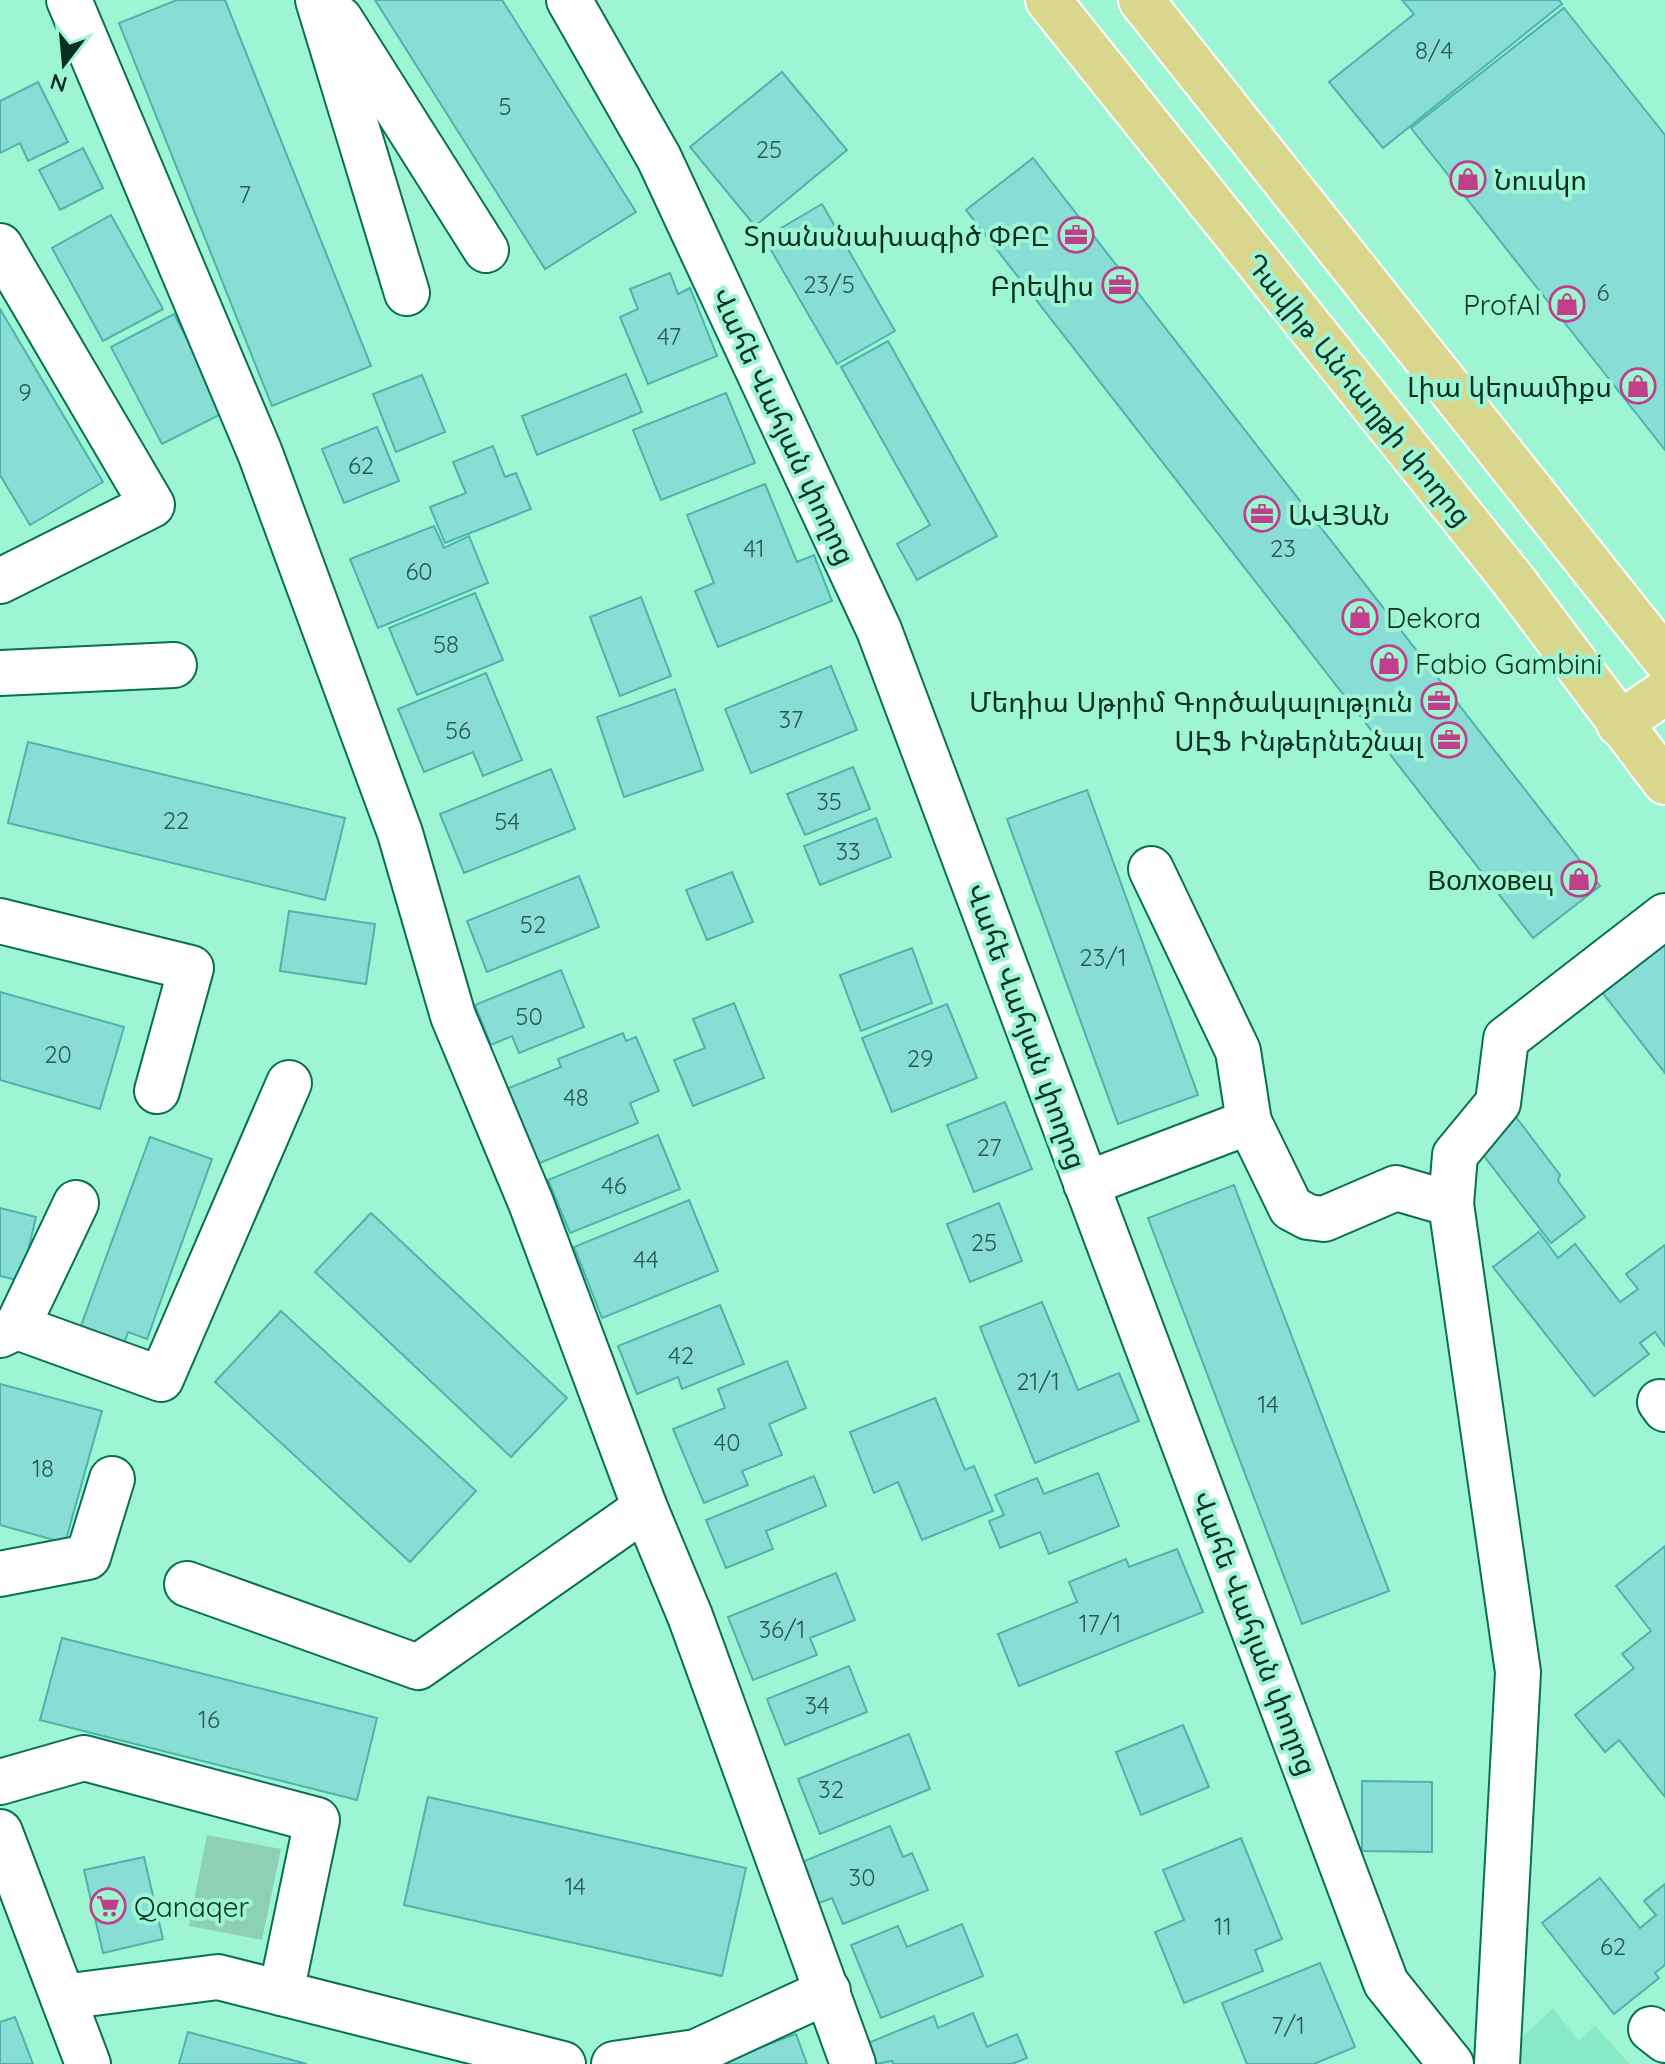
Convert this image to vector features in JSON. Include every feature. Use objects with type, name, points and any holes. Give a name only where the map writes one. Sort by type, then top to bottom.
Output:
[{"type":"main road","name":"Դավիթ Անհաղթի փողոց","points":[[1048,0],[1513,580],[1665,782]]},
{"type":"main road","points":[[1141,0],[1665,659]]},
{"type":"main road","points":[[1513,580],[1570,539]]},
{"type":"main road","points":[[1619,724],[1665,692]]},
{"type":"street","points":[[69,0],[260,453],[400,833],[453,1016],[531,1203],[645,1508],[690,1616],[853,2064]]},
{"type":"street","points":[[318,0],[407,293]]},
{"type":"street","points":[[328,0],[486,250]]},
{"type":"street","name":"Վահե Վահյան փողոց","points":[[569,0],[659,158],[879,630],[1386,1983],[1443,2062]]},
{"type":"street","points":[[0,246],[152,505],[0,581]]},
{"type":"street","points":[[0,673],[174,665]]},
{"type":"street","points":[[1151,869],[1238,1051],[1249,1122],[1291,1208],[1308,1217],[1324,1219],[1396,1188],[1451,1204]]},
{"type":"street","points":[[1497,2064],[1518,1672],[1451,1204],[1455,1155],[1498,1103],[1506,1039],[1665,916]]},
{"type":"street","points":[[0,921],[191,968],[157,1091]]},
{"type":"street","points":[[76,1203],[9,1331],[161,1379],[289,1083]]},
{"type":"street","points":[[1086,1184],[1249,1122]]},
{"type":"street","points":[[0,1574],[88,1557],[112,1479]]},
{"type":"street","points":[[187,1584],[418,1667],[645,1508]]},
{"type":"street","points":[[0,1782],[84,1758],[317,1820],[281,1993]]},
{"type":"street","points":[[3,1847],[88,2064]]},
{"type":"street","points":[[63,1997],[218,1977],[563,2064]]},
{"type":"street","points":[[614,2064],[675,2060],[828,1991]]},
{"type":"shaded area","points":[[207,1835],[281,1849],[262,1940],[189,1926]]},
{"type":"shaded area","points":[[1553,2008],[1579,2041],[1595,2026],[1630,2064],[1517,2064],[1522,2038]]},
{"type":"building","points":[[177,0],[225,0],[371,366],[272,406],[119,23]]},
{"type":"building","points":[[375,0],[502,0],[636,212],[545,269]]},
{"type":"building","points":[[1402,0],[1559,0],[1562,4],[1383,148],[1329,82],[1414,14]]},
{"type":"building","points":[[1564,8],[1665,135],[1665,450],[1411,128]]},
{"type":"building","points":[[782,72],[847,150],[755,226],[690,147]]},
{"type":"building","points":[[38,82],[68,142],[28,161],[20,143],[0,153],[0,101]]},
{"type":"building","points":[[83,148],[103,188],[60,210],[39,170]]},
{"type":"building","points":[[1033,158],[1600,886],[1533,938],[966,210]]},
{"type":"building","points":[[822,204],[895,331],[837,364],[764,238]]},
{"type":"building","points":[[111,215],[163,309],[103,341],[52,248]]},
{"type":"building","points":[[670,273],[678,294],[690,288],[717,356],[648,384],[620,317],[638,309],[630,289]]},
{"type":"building","points":[[0,309],[103,482],[30,525],[0,475]]},
{"type":"building","points":[[174,314],[225,412],[162,444],[111,347]]},
{"type":"building","points":[[888,341],[997,536],[917,580],[897,544],[930,525],[841,367]]},
{"type":"building","points":[[626,374],[642,412],[537,455],[522,416]]},
{"type":"building","points":[[422,375],[445,432],[396,452],[373,394]]},
{"type":"building","points":[[726,393],[755,463],[661,500],[633,430]]},
{"type":"building","points":[[377,427],[399,481],[344,503],[322,449]]},
{"type":"building","points":[[493,446],[505,477],[516,473],[531,509],[445,543],[430,507],[466,493],[453,462]]},
{"type":"building","points":[[765,484],[797,562],[814,555],[832,601],[718,647],[695,591],[714,583],[687,515]]},
{"type":"building","points":[[434,526],[444,548],[469,536],[488,583],[378,628],[350,559]]},
{"type":"building","points":[[475,593],[503,660],[417,695],[389,628]]},
{"type":"building","points":[[641,597],[671,676],[620,696],[590,617]]},
{"type":"building","points":[[831,666],[857,730],[751,773],[725,709]]},
{"type":"building","points":[[486,673],[522,760],[483,776],[473,752],[424,772],[398,709]]},
{"type":"building","points":[[675,689],[703,770],[624,797],[597,717]]},
{"type":"building","points":[[28,742],[345,818],[325,900],[8,823]]},
{"type":"building","points":[[853,767],[870,809],[805,835],[787,794]]},
{"type":"building","points":[[551,769],[575,829],[464,873],[440,814]]},
{"type":"building","points":[[1087,790],[1198,1095],[1118,1124],[1007,819]]},
{"type":"building","points":[[876,818],[891,857],[820,885],[804,846]]},
{"type":"building","points":[[732,872],[753,922],[707,940],[686,890]]},
{"type":"building","points":[[579,876],[599,927],[487,972],[467,921]]},
{"type":"building","points":[[289,911],[375,924],[366,984],[280,971]]},
{"type":"building","points":[[1665,943],[1665,1073],[1602,992]]},
{"type":"building","points":[[912,948],[932,1003],[861,1031],[840,975]]},
{"type":"building","points":[[561,970],[584,1027],[519,1053],[512,1036],[491,1045],[475,1005]]},
{"type":"building","points":[[0,992],[124,1027],[100,1109],[0,1080]]},
{"type":"building","points":[[734,1003],[764,1078],[693,1106],[674,1060],[705,1048],[693,1019]]},
{"type":"building","points":[[947,1004],[977,1078],[892,1112],[862,1038]]},
{"type":"building","points":[[623,1033],[626,1041],[636,1037],[659,1091],[630,1103],[638,1123],[535,1165],[504,1090],[561,1067],[558,1059]]},
{"type":"building","points":[[1005,1102],[1032,1169],[974,1192],[947,1125]]},
{"type":"building","points":[[1516,1117],[1560,1175],[1558,1181],[1585,1217],[1551,1243],[1477,1147]]},
{"type":"building","points":[[658,1135],[680,1189],[570,1233],[548,1180]]},
{"type":"building","points":[[150,1137],[212,1159],[147,1339],[128,1332],[122,1350],[78,1334]]},
{"type":"building","points":[[1234,1185],[1389,1591],[1302,1624],[1148,1218]]},
{"type":"building","points":[[689,1200],[718,1271],[602,1318],[574,1247]]},
{"type":"building","points":[[999,1203],[1022,1261],[970,1282],[947,1224]]},
{"type":"building","points":[[0,1208],[36,1217],[21,1281],[0,1276]]},
{"type":"building","points":[[371,1213],[567,1398],[511,1457],[315,1272]]},
{"type":"building","points":[[1539,1232],[1558,1258],[1575,1244],[1620,1302],[1638,1289],[1626,1274],[1665,1245],[1665,1346],[1655,1332],[1640,1343],[1649,1354],[1594,1396],[1493,1267]]},
{"type":"building","points":[[1042,1302],[1078,1390],[1119,1373],[1139,1421],[1035,1463],[980,1327]]},
{"type":"building","points":[[720,1305],[744,1364],[682,1389],[678,1377],[637,1394],[618,1346]]},
{"type":"building","points":[[281,1311],[476,1491],[410,1562],[215,1382]]},
{"type":"building","points":[[787,1361],[806,1408],[769,1424],[782,1455],[742,1471],[748,1485],[704,1503],[673,1429],[725,1408],[718,1389]]},
{"type":"building","points":[[0,1384],[102,1411],[65,1543],[0,1525]]},
{"type":"building","points":[[935,1398],[965,1470],[974,1466],[993,1511],[922,1540],[898,1482],[874,1493],[850,1432]]},
{"type":"building","points":[[1098,1473],[1119,1526],[1049,1554],[1040,1532],[1000,1548],[989,1521],[1004,1515],[995,1495],[1037,1478],[1044,1494]]},
{"type":"building","points":[[814,1476],[826,1506],[766,1531],[773,1549],[726,1568],[706,1520]]},
{"type":"building","points":[[1665,1546],[1665,1797],[1619,1740],[1605,1752],[1575,1715],[1634,1668],[1622,1654],[1651,1631],[1616,1586]]},
{"type":"building","points":[[1177,1549],[1203,1612],[1019,1686],[998,1634],[1077,1602],[1069,1582],[1126,1559],[1129,1567]]},
{"type":"building","points":[[836,1573],[855,1620],[810,1638],[817,1655],[753,1680],[728,1617]]},
{"type":"building","points":[[62,1638],[377,1718],[357,1800],[40,1720]]},
{"type":"building","points":[[849,1666],[867,1712],[785,1745],[767,1699]]},
{"type":"building","points":[[1183,1725],[1209,1787],[1141,1815],[1116,1752]]},
{"type":"building","points":[[909,1734],[930,1789],[820,1834],[798,1779]]},
{"type":"building","points":[[1362,1781],[1432,1782],[1432,1852],[1362,1851]]},
{"type":"building","points":[[428,1797],[746,1868],[722,1976],[404,1905]]},
{"type":"building","points":[[890,1826],[903,1857],[912,1853],[928,1890],[843,1924],[832,1898],[814,1905],[797,1864]]},
{"type":"building","points":[[1241,1838],[1282,1939],[1255,1950],[1263,1971],[1184,2003],[1155,1932],[1184,1920],[1163,1870]]},
{"type":"building","points":[[144,1857],[163,1939],[103,1953],[84,1870]]},
{"type":"building","points":[[1600,1878],[1640,1928],[1656,1915],[1644,1901],[1665,1884],[1665,1965],[1655,1973],[1659,1978],[1614,2014],[1542,1923]]},
{"type":"building","points":[[962,1924],[983,1976],[881,2018],[851,1945],[898,1926],[907,1947]]},
{"type":"building","points":[[1320,1963],[1355,2047],[1314,2064],[1247,2064],[1222,2003]]},
{"type":"building","points":[[973,2013],[987,2047],[1017,2034],[1027,2058],[1012,2064],[893,2064],[892,2061],[876,2064],[868,2043],[934,2016],[938,2028]]},
{"type":"building","points":[[15,2017],[33,2064],[0,2064],[0,2022]]},
{"type":"building","points":[[188,2032],[307,2064],[179,2064]]},
{"type":"building","points":[[796,2034],[807,2064],[714,2064]]},
{"type":"place","name":"Նուսկո","points":[[1468,179]]},
{"type":"place","name":"Տրանսնախագիծ ՓԲԸ","points":[[1076,235]]},
{"type":"place","name":"Բրեվիս","points":[[1120,285]]},
{"type":"place","name":"ProfAl","points":[[1567,304]]},
{"type":"place","name":"Լիա կերամիքս","points":[[1638,386]]},
{"type":"place","name":"ԱՎՅԱՆ","points":[[1262,514]]},
{"type":"place","name":"Dekora","points":[[1360,617]]},
{"type":"place","name":"Fabio Gambini","points":[[1389,663]]},
{"type":"place","name":"Մեդիա Սթրիմ Գործակալություն","points":[[1439,701]]},
{"type":"place","name":"ՍԷՖ Ինթերնեշնալ","points":[[1449,740]]},
{"type":"place","name":"Волховец","points":[[1579,879]]},
{"type":"place","name":"Qanaqer","points":[[108,1906]]}]
